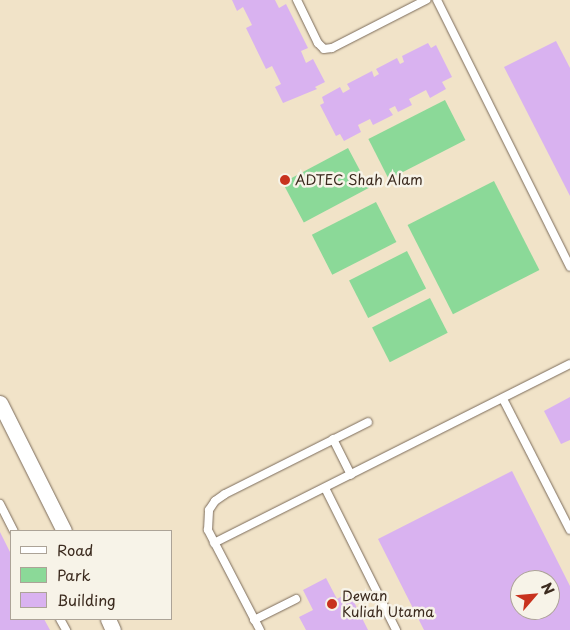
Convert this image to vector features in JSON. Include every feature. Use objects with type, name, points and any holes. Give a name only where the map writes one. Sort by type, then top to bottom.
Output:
[{"type":"street","points":[[0,404],[63,530]]},
{"type":"lane","points":[[296,0],[318,43],[324,49],[332,48],[411,3],[426,0]]},
{"type":"lane","points":[[438,0],[570,267]]},
{"type":"lane","points":[[214,543],[570,364]]},
{"type":"lane","points":[[503,399],[570,530]]},
{"type":"lane","points":[[260,630],[208,530],[209,510],[215,501],[368,422]]},
{"type":"lane","points":[[333,440],[351,475]]},
{"type":"lane","points":[[325,488],[396,630]]},
{"type":"lane","points":[[0,504],[13,530]]},
{"type":"lane","points":[[254,620],[296,599]]},
{"type":"green space","points":[[445,100],[465,140],[389,179],[368,139]]},
{"type":"green space","points":[[348,148],[369,188],[304,222],[283,183]]},
{"type":"green space","points":[[494,181],[539,270],[453,314],[408,225]]},
{"type":"green space","points":[[376,202],[396,242],[332,275],[312,235]]},
{"type":"green space","points":[[407,251],[426,288],[368,318],[349,281]]},
{"type":"green space","points":[[430,298],[448,333],[390,362],[372,328]]},
{"type":"building","points":[[232,0],[275,0],[279,8],[286,4],[308,48],[301,51],[306,63],[313,59],[325,82],[315,87],[317,89],[283,103],[275,87],[281,84],[272,66],[266,69],[246,28],[252,25],[243,7],[237,11]]},
{"type":"building","points":[[556,41],[570,68],[570,196],[504,67]]},
{"type":"building","points":[[428,43],[431,48],[436,45],[452,77],[442,82],[446,89],[430,98],[426,90],[409,99],[412,105],[398,112],[395,106],[389,109],[393,115],[373,125],[370,119],[358,125],[361,132],[344,141],[340,134],[336,136],[320,105],[324,103],[322,97],[340,87],[343,93],[350,89],[347,84],[372,71],[374,77],[379,74],[376,69],[397,58],[400,64],[404,62],[402,56]]},
{"type":"building","points":[[570,397],[570,440],[561,444],[544,411]]},
{"type":"building","points":[[512,471],[570,586],[570,630],[424,630],[378,539]]},
{"type":"building","points":[[0,532],[10,552],[10,620],[45,620],[50,630],[0,630]]},
{"type":"building","name":"Dewan Kuliah Utama","points":[[326,578],[337,599],[349,592],[368,630],[306,630],[299,617],[313,610],[303,590]]},
{"type":"place","name":"ADTEC Shah Alam","points":[[285,180]]},
{"type":"place","name":"Dewan Kuliah Utama","points":[[332,604]]}]
